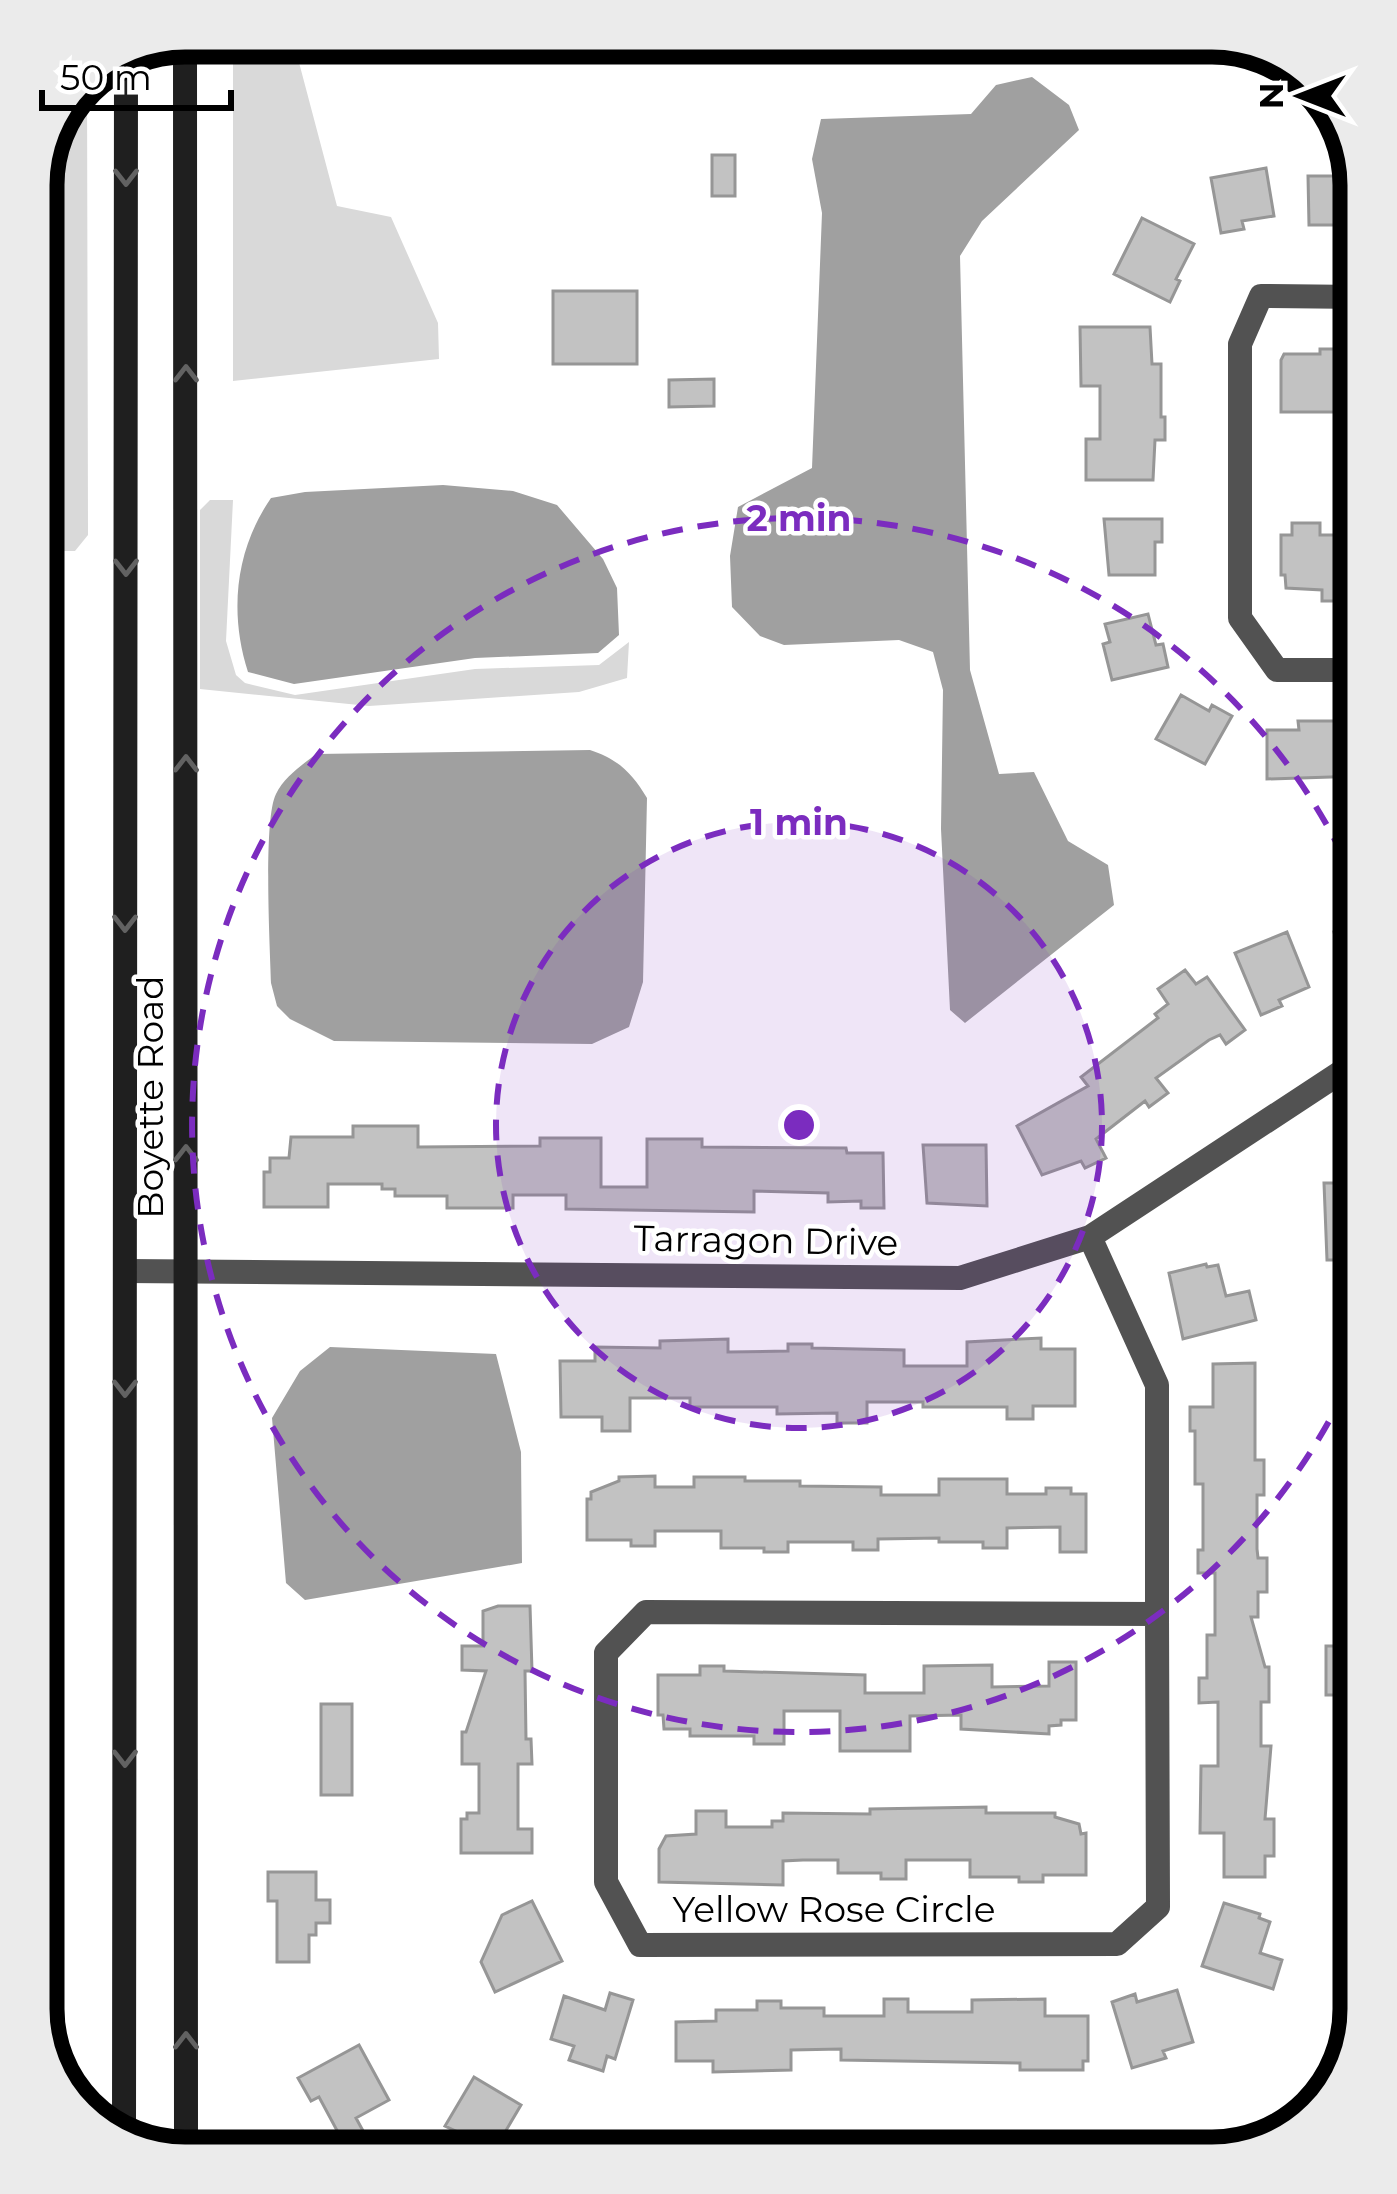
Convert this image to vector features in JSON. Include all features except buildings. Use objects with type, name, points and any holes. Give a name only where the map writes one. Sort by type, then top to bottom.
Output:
[{"type":"main road","name":"Boyette Road","points":[[185,57],[186,2137]]},
{"type":"main road","name":"Boyette Road","points":[[124,2121],[126,72]]},
{"type":"street","points":[[1340,297],[1262,296],[1240,344],[1240,618],[1277,670],[1340,670]]},
{"type":"street","name":"Tarragon Drive","points":[[124,1271],[960,1278],[1090,1237],[1340,1073]]},
{"type":"street","name":"Yellow Rose Circle","points":[[1090,1237],[1157,1385],[1158,1907],[1117,1944],[640,1945],[606,1882],[606,1653],[646,1612],[1157,1614]]},
{"type":"shaded area","points":[[233,57],[298,57],[337,206],[391,217],[438,323],[439,359],[233,381]]},
{"type":"shaded area","points":[[1032,77],[1069,105],[1079,130],[982,221],[960,256],[970,670],[999,774],[1034,772],[1068,841],[1108,865],[1114,905],[965,1023],[950,1010],[941,829],[943,690],[933,652],[899,640],[784,645],[760,636],[732,607],[730,556],[738,507],[812,468],[822,213],[812,159],[821,119],[971,114],[996,85]]},
{"type":"shaded area","points":[[87,104],[88,535],[75,551],[57,551],[57,177],[70,129]]},
{"type":"shaded area","points":[[443,485],[513,491],[557,505],[603,559],[617,588],[619,635],[598,653],[475,658],[294,684],[248,672],[239,627],[239,582],[250,539],[271,498]]},
{"type":"shaded area","points":[[210,500],[233,500],[226,641],[236,675],[245,683],[295,695],[475,669],[599,665],[629,642],[627,678],[579,692],[369,706],[200,689],[200,510]]},
{"type":"shaded area","points":[[590,750],[623,768],[647,798],[643,982],[629,1027],[592,1044],[334,1041],[290,1019],[277,1006],[271,983],[270,829],[276,794],[299,767],[316,754]]},
{"type":"shaded area","points":[[330,1347],[496,1354],[521,1452],[522,1563],[305,1600],[286,1583],[272,1418],[300,1371]]}]
